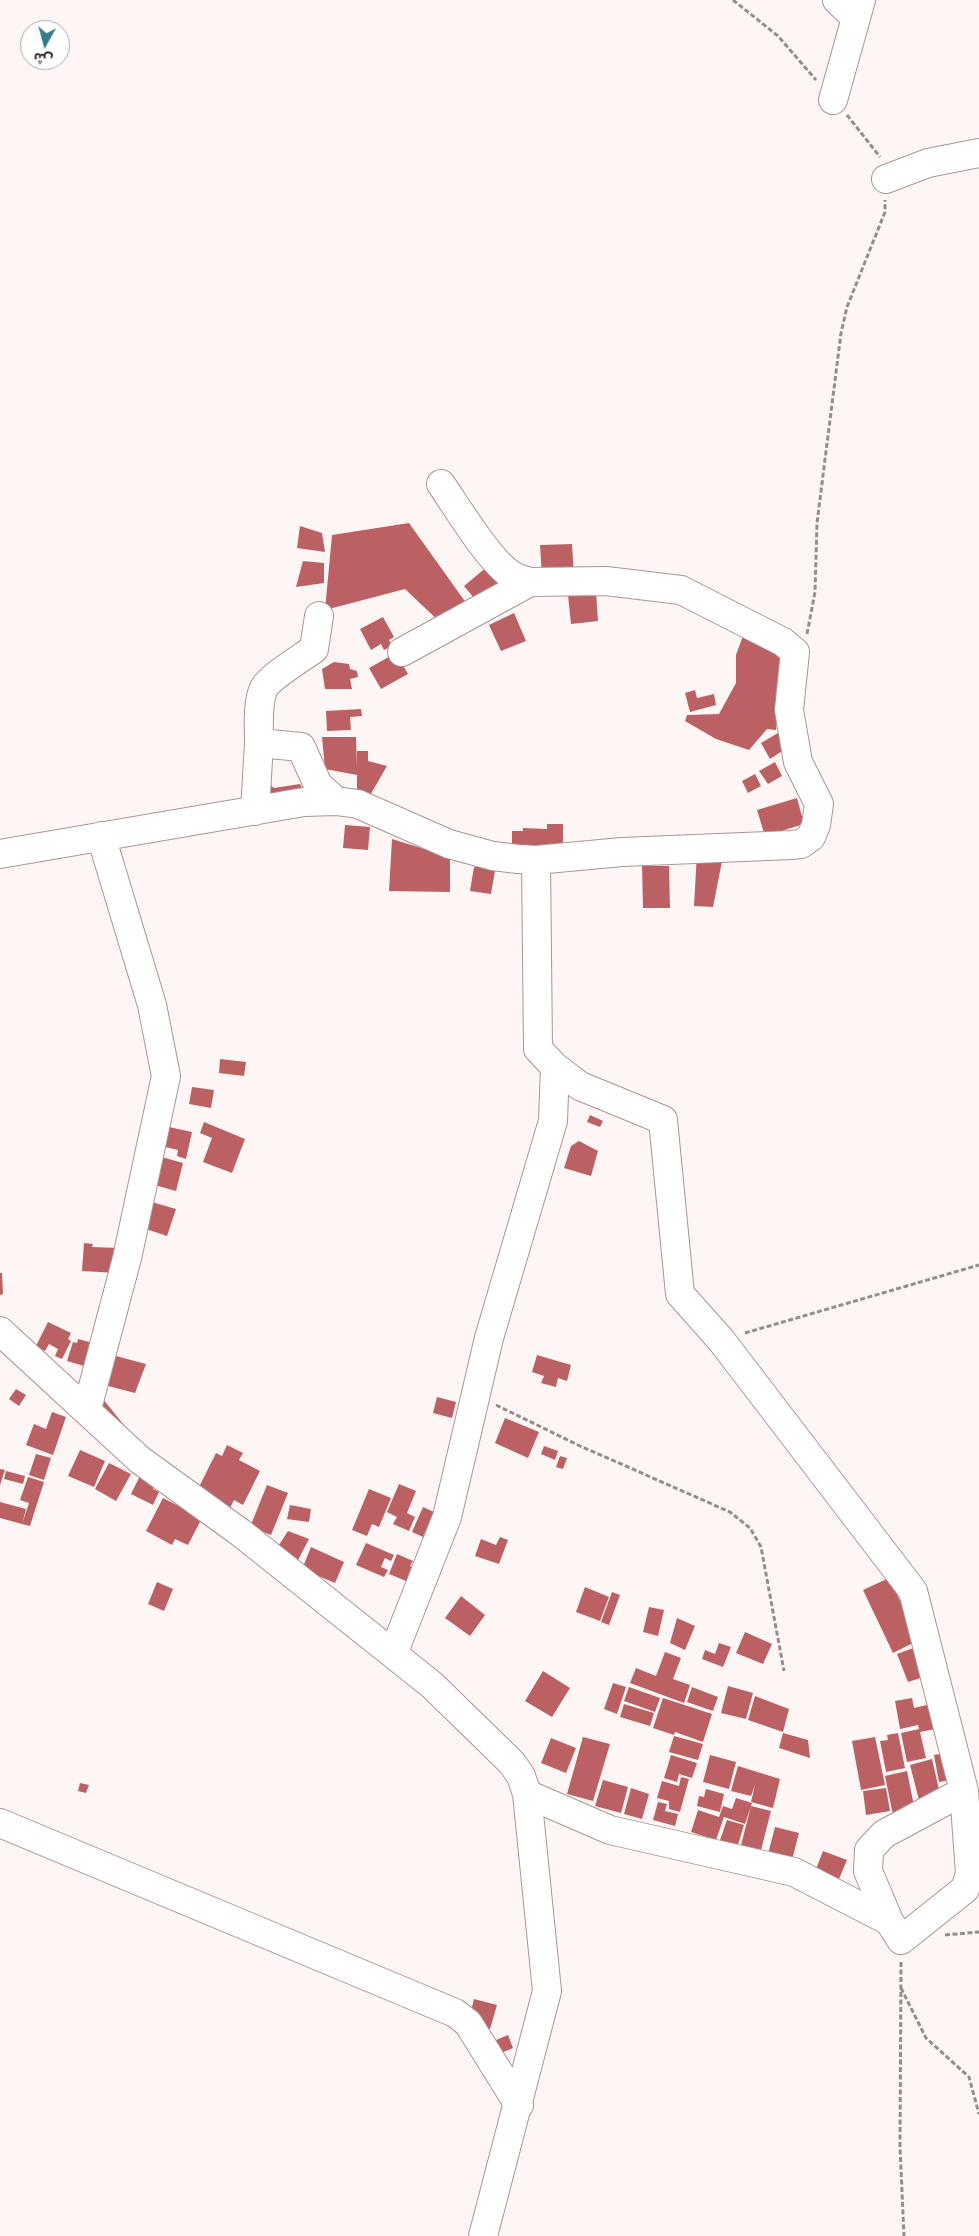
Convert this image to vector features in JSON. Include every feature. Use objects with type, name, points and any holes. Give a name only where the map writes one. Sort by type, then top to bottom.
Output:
[{"type":"street","points":[[833,100],[851,6]]},
{"type":"street","points":[[886,179],[928,163],[979,153]]},
{"type":"street","points":[[0,854],[304,802],[336,801],[358,804],[449,844],[493,856],[536,860],[622,852],[792,845],[801,844],[811,837],[816,825],[818,804],[798,762],[790,710],[795,652],[783,642],[681,590],[606,582],[530,582],[520,579],[506,571],[495,558],[441,484]]},
{"type":"street","points":[[402,652],[530,582]]},
{"type":"street","points":[[255,811],[259,743],[258,717],[264,688],[288,667],[314,649],[319,616]]},
{"type":"street","points":[[259,743],[301,747],[318,785],[336,801]]},
{"type":"street","points":[[87,1409],[127,1258],[166,1076],[152,1005],[101,836]]},
{"type":"street","points":[[536,860],[538,1049],[555,1067],[580,1086],[663,1120],[680,1294],[720,1340],[913,1591],[964,1791],[970,1874],[965,1889],[895,1930]]},
{"type":"street","points":[[393,1654],[447,1517],[489,1338],[553,1121],[555,1067]]},
{"type":"street","points":[[0,1331],[87,1409],[108,1432],[140,1460],[241,1533],[432,1685],[512,1763],[521,1776],[527,1794],[547,1991],[484,2236]]},
{"type":"street","points":[[895,1930],[868,1871],[869,1850],[884,1834],[964,1791]]},
{"type":"street","points":[[527,1794],[610,1830],[794,1872],[895,1930]]},
{"type":"street","points":[[0,1823],[455,2013],[468,2023],[519,2105]]},
{"type":"path","points":[[733,0],[778,36],[870,143],[882,159],[886,179],[885,212],[847,307],[841,333],[817,523],[814,592],[805,642],[795,652]]},
{"type":"path","points":[[720,1340],[979,1264]]},
{"type":"path","points":[[476,1395],[578,1445],[730,1512],[750,1528],[760,1547],[784,1671]]},
{"type":"path","points":[[895,1930],[901,1988],[900,2148],[904,2236]]},
{"type":"path","points":[[901,1988],[926,2038],[969,2077],[979,2114]]},
{"type":"building","points":[[409,523],[469,607],[443,625],[405,589],[325,610],[332,535]]},
{"type":"building","points":[[300,526],[322,533],[325,552],[297,548]]},
{"type":"building","points":[[572,544],[574,575],[542,577],[540,545]]},
{"type":"building","points":[[303,561],[324,563],[324,583],[296,587]]},
{"type":"building","points":[[488,566],[503,585],[479,604],[464,586]]},
{"type":"building","points":[[596,592],[598,621],[571,624],[568,595]]},
{"type":"building","points":[[514,613],[526,641],[501,651],[489,625]]},
{"type":"building","points":[[383,617],[394,637],[389,640],[392,646],[384,650],[381,644],[371,650],[360,629]]},
{"type":"building","points":[[744,633],[784,653],[776,730],[767,729],[749,750],[716,739],[685,721],[687,715],[719,714],[736,683],[736,655]]},
{"type":"building","points":[[396,653],[408,674],[381,689],[369,668]]},
{"type":"building","points":[[334,662],[349,664],[350,669],[357,671],[358,677],[350,679],[352,689],[325,689],[322,669]]},
{"type":"building","points":[[695,690],[697,698],[714,694],[716,705],[690,712],[685,693]]},
{"type":"building","points":[[361,709],[362,716],[350,717],[351,730],[327,731],[326,711]]},
{"type":"building","points":[[778,733],[787,748],[770,759],[761,743]]},
{"type":"building","points":[[322,737],[356,737],[357,767],[357,751],[368,751],[368,761],[387,766],[369,797],[357,797],[357,775],[325,769]]},
{"type":"building","points":[[775,762],[782,776],[768,784],[759,771]]},
{"type":"building","points":[[755,774],[761,786],[748,793],[742,781]]},
{"type":"building","points":[[264,779],[274,788],[300,784],[307,797],[262,807]]},
{"type":"building","points":[[797,798],[804,824],[765,836],[757,810]]},
{"type":"building","points":[[547,824],[563,824],[563,849],[512,851],[512,831],[523,831],[523,828],[547,829]]},
{"type":"building","points":[[345,825],[370,827],[368,850],[343,848]]},
{"type":"building","points":[[392,839],[450,857],[450,892],[389,891]]},
{"type":"building","points":[[697,853],[723,856],[713,907],[694,906]]},
{"type":"building","points":[[496,865],[491,894],[470,891],[474,867]]},
{"type":"building","points":[[642,866],[669,866],[670,908],[643,908]]},
{"type":"building","points":[[220,1059],[246,1062],[244,1076],[219,1073]]},
{"type":"building","points":[[192,1087],[214,1090],[211,1108],[189,1104]]},
{"type":"building","points":[[590,1115],[603,1121],[600,1127],[587,1122]]},
{"type":"building","points":[[204,1122],[245,1139],[232,1173],[203,1162],[212,1138],[200,1133]]},
{"type":"building","points":[[169,1127],[192,1132],[186,1159],[177,1156],[178,1150],[165,1147]]},
{"type":"building","points":[[579,1141],[598,1151],[591,1176],[564,1168],[571,1146]]},
{"type":"building","points":[[158,1156],[183,1163],[176,1191],[151,1184]]},
{"type":"building","points":[[148,1201],[176,1209],[167,1236],[140,1227]]},
{"type":"building","points":[[84,1243],[93,1244],[92,1247],[119,1248],[118,1273],[82,1271]]},
{"type":"building","points":[[0,1273],[2,1273],[3,1294],[0,1295]]},
{"type":"building","points":[[48,1322],[71,1333],[68,1339],[71,1341],[62,1359],[55,1356],[58,1349],[49,1344],[45,1351],[36,1346]]},
{"type":"building","points":[[78,1339],[97,1344],[91,1368],[67,1361],[73,1342],[77,1343]]},
{"type":"building","points":[[537,1355],[571,1365],[567,1381],[558,1378],[556,1387],[541,1383],[544,1376],[532,1372]]},
{"type":"building","points":[[116,1356],[146,1364],[135,1393],[108,1386]]},
{"type":"building","points":[[16,1389],[26,1395],[19,1406],[9,1399]]},
{"type":"building","points":[[437,1397],[456,1402],[452,1418],[433,1413]]},
{"type":"building","points":[[103,1399],[127,1429],[120,1435],[95,1406]]},
{"type":"building","points":[[52,1412],[66,1417],[53,1455],[26,1445],[34,1424],[46,1429]]},
{"type":"building","points":[[505,1418],[539,1432],[528,1458],[495,1443]]},
{"type":"building","points":[[227,1445],[243,1453],[239,1460],[260,1471],[243,1505],[234,1500],[228,1512],[195,1495],[216,1453],[222,1456]]},
{"type":"building","points":[[544,1446],[558,1451],[555,1460],[541,1454]]},
{"type":"building","points":[[80,1450],[105,1461],[94,1487],[68,1476]]},
{"type":"building","points":[[36,1454],[51,1458],[44,1480],[29,1475]]},
{"type":"building","points":[[560,1456],[567,1458],[563,1469],[556,1467]]},
{"type":"building","points":[[109,1463],[131,1474],[116,1501],[95,1489]]},
{"type":"building","points":[[0,1469],[5,1470],[0,1485]]},
{"type":"building","points":[[6,1471],[25,1476],[23,1484],[4,1479]]},
{"type":"building","points":[[142,1472],[157,1479],[153,1489],[159,1492],[153,1505],[131,1494]]},
{"type":"building","points":[[28,1477],[44,1482],[30,1526],[22,1524],[29,1503],[20,1500]]},
{"type":"building","points":[[399,1484],[416,1491],[407,1513],[415,1517],[409,1531],[393,1524],[397,1517],[387,1512]]},
{"type":"building","points":[[267,1485],[288,1493],[271,1535],[250,1527]]},
{"type":"building","points":[[369,1489],[391,1498],[379,1527],[372,1524],[367,1536],[352,1530]]},
{"type":"building","points":[[163,1498],[202,1518],[188,1545],[175,1539],[172,1545],[146,1531]]},
{"type":"building","points":[[0,1502],[26,1509],[22,1524],[0,1518]]},
{"type":"building","points":[[290,1505],[311,1509],[309,1522],[287,1519]]},
{"type":"building","points":[[423,1507],[434,1512],[423,1537],[412,1532]]},
{"type":"building","points":[[288,1531],[309,1539],[297,1562],[279,1545]]},
{"type":"building","points":[[500,1537],[508,1540],[499,1564],[475,1556],[481,1539],[496,1545]]},
{"type":"building","points":[[366,1543],[394,1555],[391,1561],[385,1558],[381,1567],[388,1570],[384,1577],[356,1565]]},
{"type":"building","points":[[311,1547],[344,1562],[335,1583],[302,1569]]},
{"type":"building","points":[[397,1554],[413,1561],[410,1566],[417,1569],[411,1583],[389,1574]]},
{"type":"building","points":[[889,1578],[919,1640],[893,1653],[863,1590]]},
{"type":"building","points":[[157,1582],[173,1589],[164,1611],[148,1604]]},
{"type":"building","points":[[585,1587],[609,1597],[600,1621],[576,1612]]},
{"type":"building","points":[[612,1592],[620,1595],[609,1625],[601,1622]]},
{"type":"building","points":[[461,1596],[485,1615],[470,1636],[445,1618]]},
{"type":"building","points":[[649,1607],[664,1610],[658,1636],[643,1632]]},
{"type":"building","points":[[677,1618],[695,1626],[685,1650],[670,1643]]},
{"type":"building","points":[[745,1632],[772,1644],[763,1664],[736,1653]]},
{"type":"building","points":[[719,1643],[731,1647],[723,1667],[702,1659],[705,1650],[715,1654]]},
{"type":"building","points":[[919,1646],[930,1675],[908,1682],[897,1654]]},
{"type":"building","points":[[665,1652],[681,1658],[673,1679],[690,1685],[684,1703],[630,1683],[636,1668],[656,1676]]},
{"type":"building","points":[[543,1671],[570,1688],[552,1717],[525,1701]]},
{"type":"building","points":[[613,1683],[626,1687],[617,1714],[604,1709]]},
{"type":"building","points":[[728,1686],[753,1693],[746,1719],[721,1713]]},
{"type":"building","points":[[629,1687],[660,1698],[655,1712],[624,1701]]},
{"type":"building","points":[[692,1687],[718,1697],[713,1711],[687,1702]]},
{"type":"building","points":[[755,1696],[789,1709],[783,1732],[748,1720]]},
{"type":"building","points":[[663,1698],[712,1714],[703,1742],[675,1732],[674,1735],[653,1728]]},
{"type":"building","points":[[912,1698],[914,1708],[935,1703],[940,1728],[920,1732],[926,1758],[907,1762],[901,1733],[919,1729],[918,1725],[900,1729],[895,1701]]},
{"type":"building","points":[[624,1704],[654,1713],[650,1726],[620,1717]]},
{"type":"building","points":[[783,1733],[808,1740],[810,1758],[779,1748]]},
{"type":"building","points":[[898,1733],[905,1768],[886,1772],[880,1741],[888,1740],[887,1735]]},
{"type":"building","points":[[674,1736],[703,1744],[698,1760],[669,1752]]},
{"type":"building","points":[[583,1737],[610,1744],[593,1801],[567,1794]]},
{"type":"building","points":[[875,1737],[885,1785],[861,1790],[852,1741]]},
{"type":"building","points":[[551,1738],[576,1748],[566,1773],[541,1763]]},
{"type":"building","points":[[952,1752],[957,1779],[939,1782],[934,1755]]},
{"type":"building","points":[[671,1755],[697,1763],[692,1778],[679,1774],[677,1782],[664,1778]]},
{"type":"building","points":[[710,1755],[736,1762],[729,1789],[703,1782]]},
{"type":"building","points":[[932,1759],[940,1794],[919,1800],[910,1765]]},
{"type":"building","points":[[738,1766],[780,1779],[773,1808],[751,1802],[755,1785],[751,1796],[731,1791]]},
{"type":"building","points":[[907,1771],[915,1811],[893,1815],[885,1776]]},
{"type":"building","points":[[681,1777],[689,1779],[680,1812],[669,1809],[669,1801],[657,1798],[662,1781],[679,1786]]},
{"type":"building","points":[[603,1780],[628,1787],[621,1813],[595,1806]]},
{"type":"building","points":[[80,1783],[89,1785],[86,1793],[78,1791]]},
{"type":"building","points":[[631,1788],[649,1794],[642,1819],[624,1814]]},
{"type":"building","points":[[886,1788],[890,1811],[866,1815],[863,1791]]},
{"type":"building","points":[[706,1789],[724,1794],[720,1812],[697,1806],[699,1796],[704,1797]]},
{"type":"building","points":[[736,1798],[752,1803],[745,1824],[724,1817],[716,1840],[691,1832],[698,1810],[719,1817],[723,1806],[732,1809]]},
{"type":"building","points":[[658,1802],[667,1804],[665,1811],[678,1814],[675,1826],[653,1820]]},
{"type":"building","points":[[751,1806],[771,1811],[760,1854],[740,1849]]},
{"type":"building","points":[[727,1820],[744,1825],[737,1848],[719,1843]]},
{"type":"building","points":[[775,1827],[799,1833],[792,1860],[768,1854]]},
{"type":"building","points":[[823,1851],[847,1860],[839,1879],[816,1869]]},
{"type":"building","points":[[474,1999],[497,2005],[490,2029],[468,2023]]},
{"type":"building","points":[[508,2035],[513,2048],[501,2053],[496,2040]]}]
